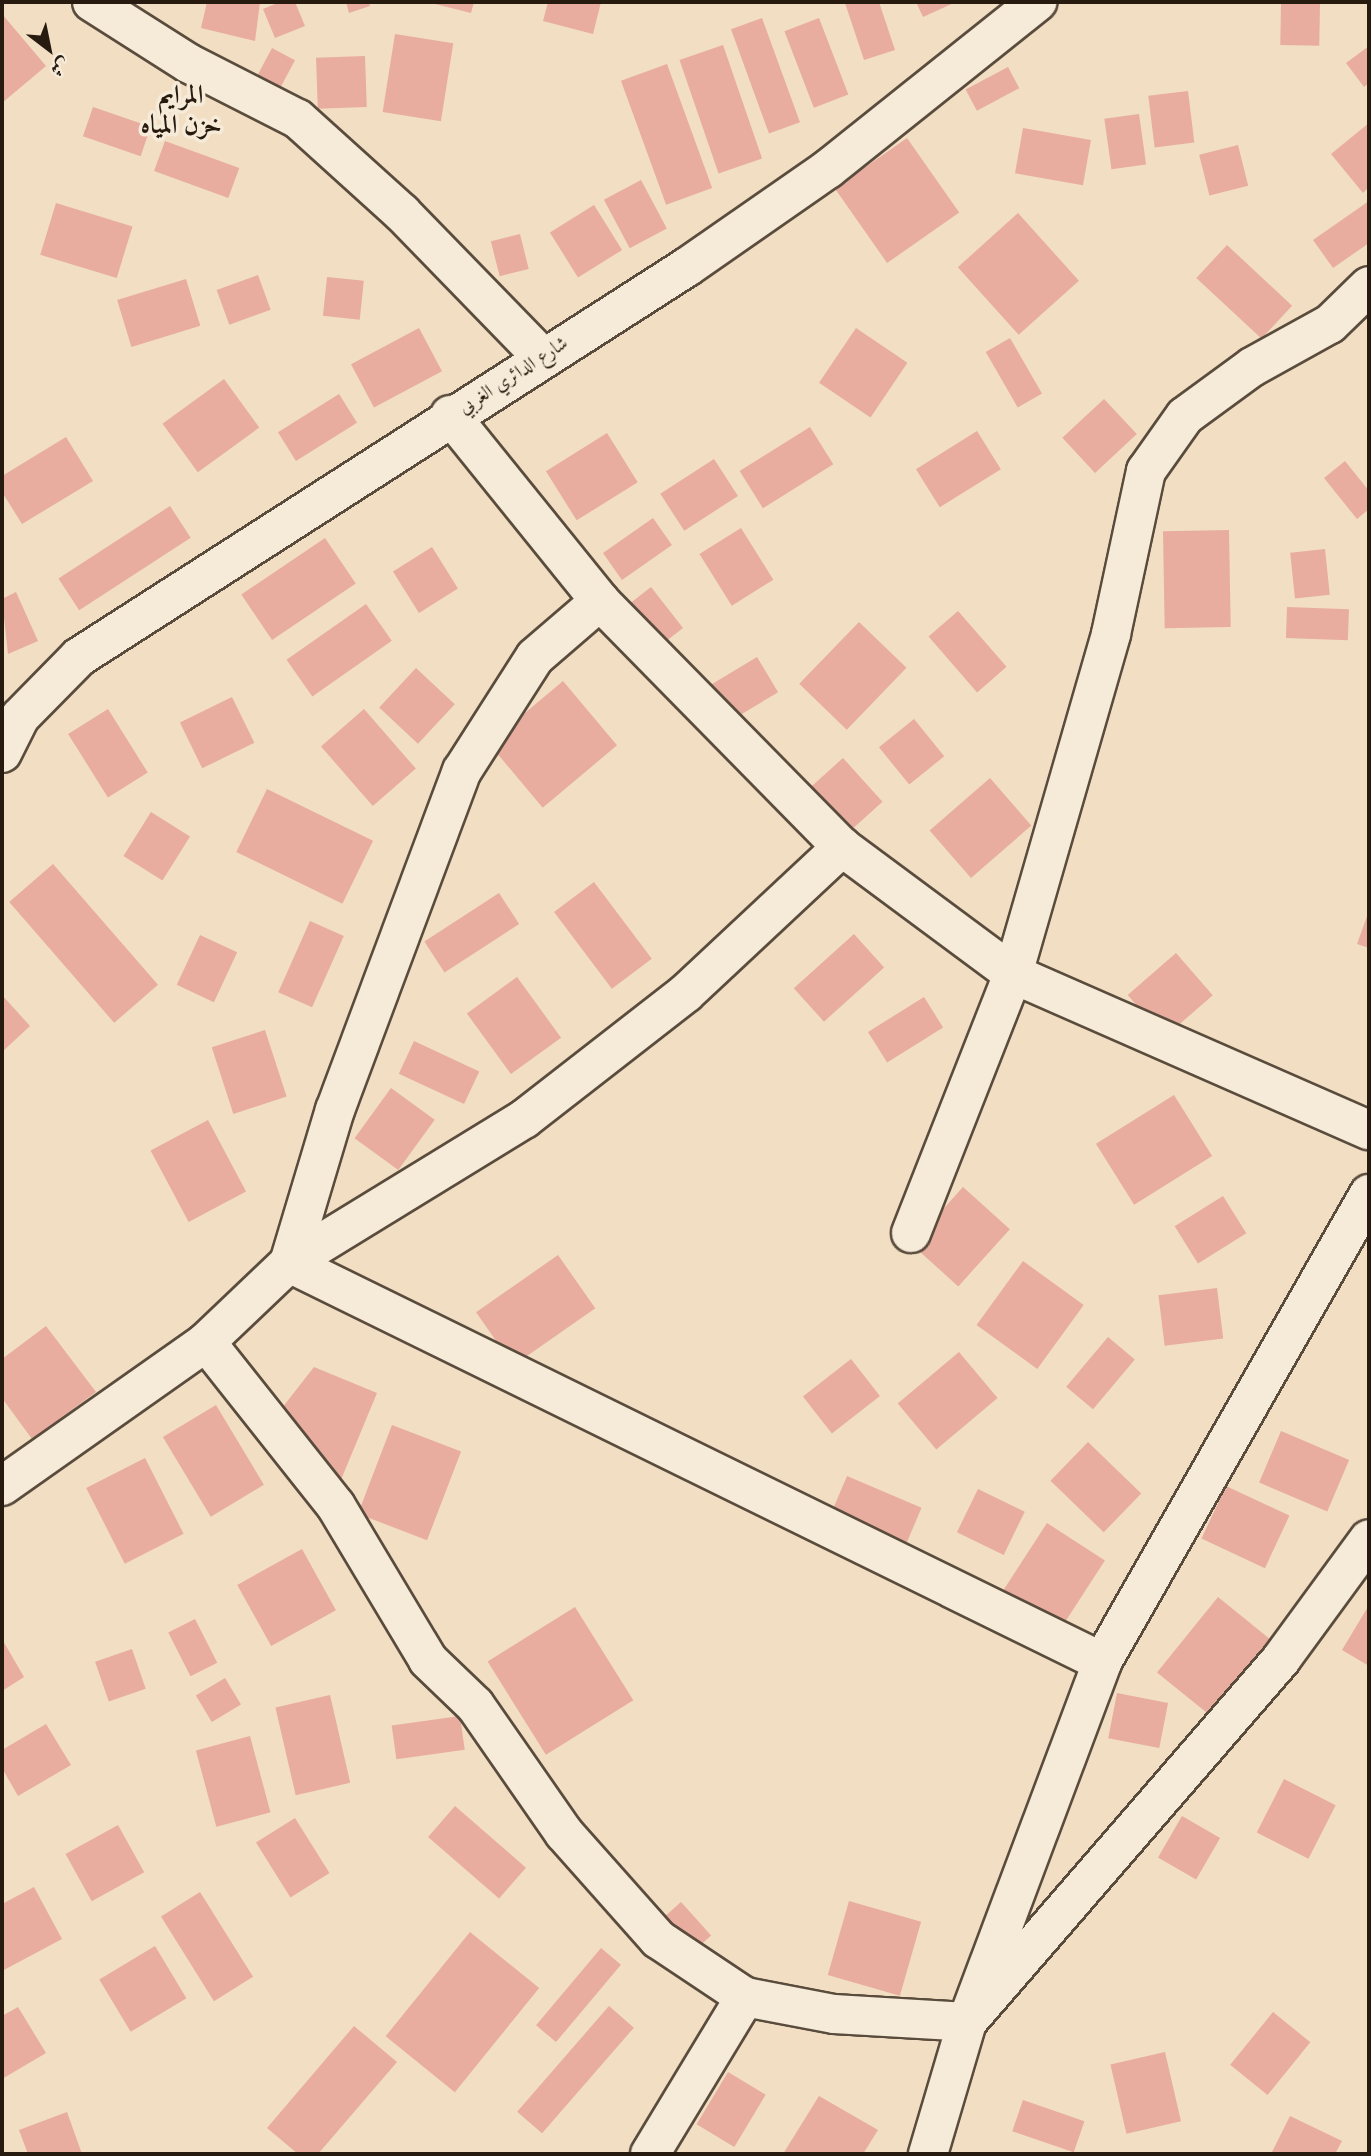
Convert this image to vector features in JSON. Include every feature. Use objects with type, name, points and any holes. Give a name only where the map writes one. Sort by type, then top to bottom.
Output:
[{"type":"street","points":[[92,2],[188,63],[298,119],[402,213],[541,356]]},
{"type":"street","name":"شارع الدائري الغربي","points":[[2,753],[11,713],[79,657],[828,169],[1037,2]]},
{"type":"street","points":[[911,1233],[1013,974],[1111,634],[1146,471],[1185,416],[1252,367],[1329,324],[1369,286]]},
{"type":"street","points":[[450,415],[600,601],[842,847],[1013,974],[1369,1129]]},
{"type":"street","points":[[289,1263],[335,1110],[463,771],[535,657],[600,601]]},
{"type":"street","points":[[2,1486],[206,1342],[289,1263],[524,1118],[686,993],[842,847]]},
{"type":"street","points":[[928,2154],[967,2022],[1102,1662],[1369,1194]]},
{"type":"street","points":[[289,1263],[1102,1662]]},
{"type":"street","points":[[206,1342],[336,1507],[428,1660],[475,1705],[564,1833],[658,1939],[745,1997],[834,2014],[967,2022]]},
{"type":"street","points":[[967,2022],[1282,1658],[1369,1539]]},
{"type":"street","points":[[650,2154],[745,1997]]},
{"type":"building","points":[[207,2],[260,2],[255,41],[201,28]]},
{"type":"building","points":[[280,2],[295,2],[305,26],[275,38],[263,9]]},
{"type":"building","points":[[346,2],[369,2],[370,6],[349,13]]},
{"type":"building","points":[[427,2],[474,2],[471,13]]},
{"type":"building","points":[[548,2],[601,2],[593,34],[543,21]]},
{"type":"building","points":[[879,2],[895,50],[864,60],[845,3]]},
{"type":"building","points":[[916,2],[956,2],[923,17]]},
{"type":"building","points":[[1281,3],[1320,4],[1319,46],[1280,45]]},
{"type":"building","points":[[2,14],[46,66],[2,103]]},
{"type":"building","points":[[762,18],[800,122],[769,134],[731,29]]},
{"type":"building","points":[[819,18],[848,95],[814,108],[784,31]]},
{"type":"building","points":[[395,34],[453,43],[441,121],[383,112]]},
{"type":"building","points":[[723,45],[762,158],[719,173],[680,60]]},
{"type":"building","points":[[1369,46],[1369,83],[1364,87],[1346,63]]},
{"type":"building","points":[[272,48],[295,60],[275,98],[252,86]]},
{"type":"building","points":[[365,56],[367,107],[318,109],[316,58]]},
{"type":"building","points":[[667,64],[712,188],[666,205],[621,81]]},
{"type":"building","points":[[1008,67],[1019,88],[977,111],[966,90]]},
{"type":"building","points":[[1188,91],[1194,143],[1155,147],[1148,96]]},
{"type":"building","points":[[93,107],[151,127],[141,156],[83,136]]},
{"type":"building","points":[[1139,114],[1146,165],[1111,169],[1104,119]]},
{"type":"building","points":[[1369,123],[1369,187],[1363,193],[1331,154]]},
{"type":"building","points":[[1023,128],[1091,140],[1083,185],[1015,173]]},
{"type":"building","points":[[907,138],[959,213],[887,263],[835,188]]},
{"type":"building","points":[[165,141],[239,168],[228,198],[154,171]]},
{"type":"building","points":[[1238,145],[1248,186],[1209,195],[1199,155]]},
{"type":"building","points":[[641,180],[667,229],[630,248],[604,200]]},
{"type":"building","points":[[1369,201],[1369,243],[1333,268],[1313,240]]},
{"type":"building","points":[[56,203],[133,226],[117,278],[40,255]]},
{"type":"building","points":[[594,205],[622,250],[578,278],[550,233]]},
{"type":"building","points":[[1018,213],[1079,281],[1019,335],[958,267]]},
{"type":"building","points":[[520,234],[529,269],[500,276],[491,241]]},
{"type":"building","points":[[1227,245],[1292,306],[1261,339],[1196,278]]},
{"type":"building","points":[[258,275],[271,310],[229,325],[217,290]]},
{"type":"building","points":[[327,277],[364,281],[360,320],[323,316]]},
{"type":"building","points":[[186,279],[200,326],[131,347],[117,300]]},
{"type":"building","points":[[419,328],[442,371],[374,407],[351,364]]},
{"type":"building","points":[[856,328],[907,363],[870,417],[819,383]]},
{"type":"building","points":[[1010,338],[1042,393],[1018,407],[986,352]]},
{"type":"building","points":[[224,379],[259,428],[198,472],[163,424]]},
{"type":"building","points":[[339,394],[357,423],[296,461],[278,432]]},
{"type":"building","points":[[1104,399],[1137,434],[1095,473],[1062,438]]},
{"type":"building","points":[[810,427],[833,464],[763,508],[740,471]]},
{"type":"building","points":[[977,431],[1001,469],[940,507],[916,469]]},
{"type":"building","points":[[607,433],[638,482],[577,520],[546,471]]},
{"type":"building","points":[[66,437],[93,481],[22,524],[2,492],[2,476]]},
{"type":"building","points":[[714,459],[738,496],[684,531],[660,494]]},
{"type":"building","points":[[1345,461],[1369,491],[1369,509],[1357,519],[1324,478]]},
{"type":"building","points":[[170,506],[191,538],[79,610],[58,578]]},
{"type":"building","points":[[653,518],[672,545],[622,580],[603,553]]},
{"type":"building","points":[[741,528],[773,580],[732,606],[699,554]]},
{"type":"building","points":[[1229,530],[1231,627],[1165,628],[1163,531]]},
{"type":"building","points":[[325,538],[356,584],[272,640],[241,594]]},
{"type":"building","points":[[432,547],[458,589],[419,613],[393,571]]},
{"type":"building","points":[[1325,549],[1330,595],[1295,598],[1290,553]]},
{"type":"building","points":[[651,587],[683,628],[647,656],[615,615]]},
{"type":"building","points":[[16,592],[38,641],[8,654],[2,599]]},
{"type":"building","points":[[366,604],[392,641],[312,696],[287,660]]},
{"type":"building","points":[[1287,607],[1349,609],[1348,640],[1286,638]]},
{"type":"building","points":[[958,611],[1007,667],[977,692],[929,637]]},
{"type":"building","points":[[859,622],[906,668],[847,730],[799,684]]},
{"type":"building","points":[[757,657],[778,692],[725,724],[704,689]]},
{"type":"building","points":[[416,668],[455,704],[418,744],[379,707]]},
{"type":"building","points":[[563,681],[617,745],[543,808],[489,743]]},
{"type":"building","points":[[232,697],[254,743],[202,768],[180,722]]},
{"type":"building","points":[[108,709],[148,773],[108,798],[68,734]]},
{"type":"building","points":[[364,709],[416,769],[373,806],[321,746]]},
{"type":"building","points":[[914,719],[944,756],[909,785],[879,747]]},
{"type":"building","points":[[843,758],[882,802],[836,843],[797,799]]},
{"type":"building","points":[[990,778],[1031,826],[971,878],[930,830]]},
{"type":"building","points":[[267,789],[373,841],[342,904],[236,852]]},
{"type":"building","points":[[151,812],[190,836],[162,880],[123,856]]},
{"type":"building","points":[[53,864],[158,985],[114,1023],[9,902]]},
{"type":"building","points":[[594,882],[652,959],[612,989],[554,912]]},
{"type":"building","points":[[499,893],[519,924],[445,973],[424,941]]},
{"type":"building","points":[[1369,911],[1369,948],[1357,944]]},
{"type":"building","points":[[310,921],[344,936],[312,1007],[278,992]]},
{"type":"building","points":[[854,934],[884,967],[824,1022],[794,988]]},
{"type":"building","points":[[200,935],[237,952],[214,1002],[177,985]]},
{"type":"building","points":[[1176,953],[1213,995],[1164,1037],[1128,995]]},
{"type":"building","points":[[517,977],[561,1038],[511,1074],[467,1013]]},
{"type":"building","points":[[2,995],[30,1026],[2,1052]]},
{"type":"building","points":[[924,997],[943,1028],[887,1063],[868,1032]]},
{"type":"building","points":[[265,1030],[287,1097],[233,1114],[212,1047]]},
{"type":"building","points":[[414,1041],[479,1071],[464,1104],[399,1074]]},
{"type":"building","points":[[391,1088],[435,1120],[398,1170],[355,1138]]},
{"type":"building","points":[[1174,1095],[1212,1156],[1134,1205],[1096,1144]]},
{"type":"building","points":[[208,1120],[246,1192],[189,1222],[151,1151]]},
{"type":"building","points":[[963,1187],[1010,1229],[958,1286],[911,1244]]},
{"type":"building","points":[[1223,1196],[1246,1233],[1198,1264],[1175,1226]]},
{"type":"building","points":[[558,1255],[595,1308],[513,1366],[476,1312]]},
{"type":"building","points":[[1023,1261],[1084,1305],[1037,1369],[977,1325]]},
{"type":"building","points":[[1217,1288],[1223,1339],[1165,1346],[1158,1295]]},
{"type":"building","points":[[46,1326],[96,1392],[32,1439],[2,1398],[2,1359]]},
{"type":"building","points":[[1108,1337],[1135,1359],[1093,1409],[1066,1387]]},
{"type":"building","points":[[959,1352],[998,1398],[936,1449],[898,1403]]},
{"type":"building","points":[[851,1359],[880,1396],[832,1434],[803,1397]]},
{"type":"building","points":[[314,1367],[377,1393],[338,1487],[282,1408]]},
{"type":"building","points":[[216,1405],[264,1485],[211,1517],[163,1437]]},
{"type":"building","points":[[392,1425],[461,1452],[427,1540],[358,1514]]},
{"type":"building","points":[[1281,1431],[1349,1460],[1327,1511],[1259,1483]]},
{"type":"building","points":[[1088,1442],[1141,1493],[1104,1532],[1050,1481]]},
{"type":"building","points":[[145,1458],[184,1534],[125,1564],[86,1488]]},
{"type":"building","points":[[847,1476],[922,1508],[903,1552],[828,1520]]},
{"type":"building","points":[[1226,1486],[1289,1516],[1265,1568],[1201,1539]]},
{"type":"building","points":[[978,1489],[1025,1512],[1004,1555],[957,1532]]},
{"type":"building","points":[[1047,1523],[1105,1561],[1057,1634],[999,1597]]},
{"type":"building","points":[[302,1549],[336,1610],[271,1646],[237,1585]]},
{"type":"building","points":[[1218,1597],[1273,1642],[1212,1717],[1157,1672]]},
{"type":"building","points":[[1369,1605],[1369,1666],[1342,1650]]},
{"type":"building","points":[[575,1607],[633,1700],[546,1755],[488,1662]]},
{"type":"building","points":[[195,1619],[217,1663],[191,1676],[168,1633]]},
{"type":"building","points":[[2,1639],[24,1677],[2,1691]]},
{"type":"building","points":[[132,1649],[146,1689],[109,1701],[95,1662]]},
{"type":"building","points":[[225,1678],[241,1705],[212,1722],[196,1696]]},
{"type":"building","points":[[1117,1693],[1168,1703],[1159,1748],[1108,1738]]},
{"type":"building","points":[[330,1695],[350,1783],[296,1795],[275,1708]]},
{"type":"building","points":[[460,1716],[465,1750],[396,1759],[392,1726]]},
{"type":"building","points":[[46,1724],[71,1765],[18,1796],[2,1768],[2,1750]]},
{"type":"building","points":[[250,1736],[270,1812],[216,1827],[196,1750]]},
{"type":"building","points":[[1284,1779],[1336,1805],[1308,1859],[1257,1832]]},
{"type":"building","points":[[455,1806],[526,1868],[499,1899],[428,1837]]},
{"type":"building","points":[[1182,1816],[1220,1838],[1196,1880],[1158,1858]]},
{"type":"building","points":[[295,1818],[329,1873],[290,1897],[256,1842]]},
{"type":"building","points":[[118,1825],[144,1872],[92,1901],[66,1854]]},
{"type":"building","points":[[34,1887],[62,1939],[2,1971],[2,1904]]},
{"type":"building","points":[[200,1892],[253,1977],[214,2001],[161,1916]]},
{"type":"building","points":[[849,1901],[921,1922],[900,1996],[828,1975]]},
{"type":"building","points":[[681,1902],[711,1935],[678,1966],[648,1932]]},
{"type":"building","points":[[470,1932],[539,1988],[455,2092],[386,2036]]},
{"type":"building","points":[[155,1946],[186,1998],[131,2032],[99,1979]]},
{"type":"building","points":[[601,1948],[621,1965],[556,2042],[536,2025]]},
{"type":"building","points":[[609,2006],[634,2028],[542,2133],[517,2112]]},
{"type":"building","points":[[18,2007],[46,2053],[2,2079],[2,2016]]},
{"type":"building","points":[[1273,2012],[1310,2042],[1268,2095],[1230,2065]]},
{"type":"building","points":[[354,2026],[397,2062],[318,2154],[298,2154],[267,2128]]},
{"type":"building","points":[[1165,2052],[1181,2121],[1126,2134],[1110,2065]]},
{"type":"building","points":[[728,2072],[766,2095],[734,2147],[697,2124]]},
{"type":"building","points":[[819,2096],[878,2130],[863,2154],[783,2154]]},
{"type":"building","points":[[1023,2100],[1084,2121],[1074,2152],[1012,2131]]},
{"type":"building","points":[[67,2112],[82,2154],[28,2154],[19,2130]]},
{"type":"building","points":[[1290,2116],[1342,2141],[1335,2154],[1271,2154]]},
{"type":"district","name":"المرايم خزن المياه","points":[[181,110]]}]
